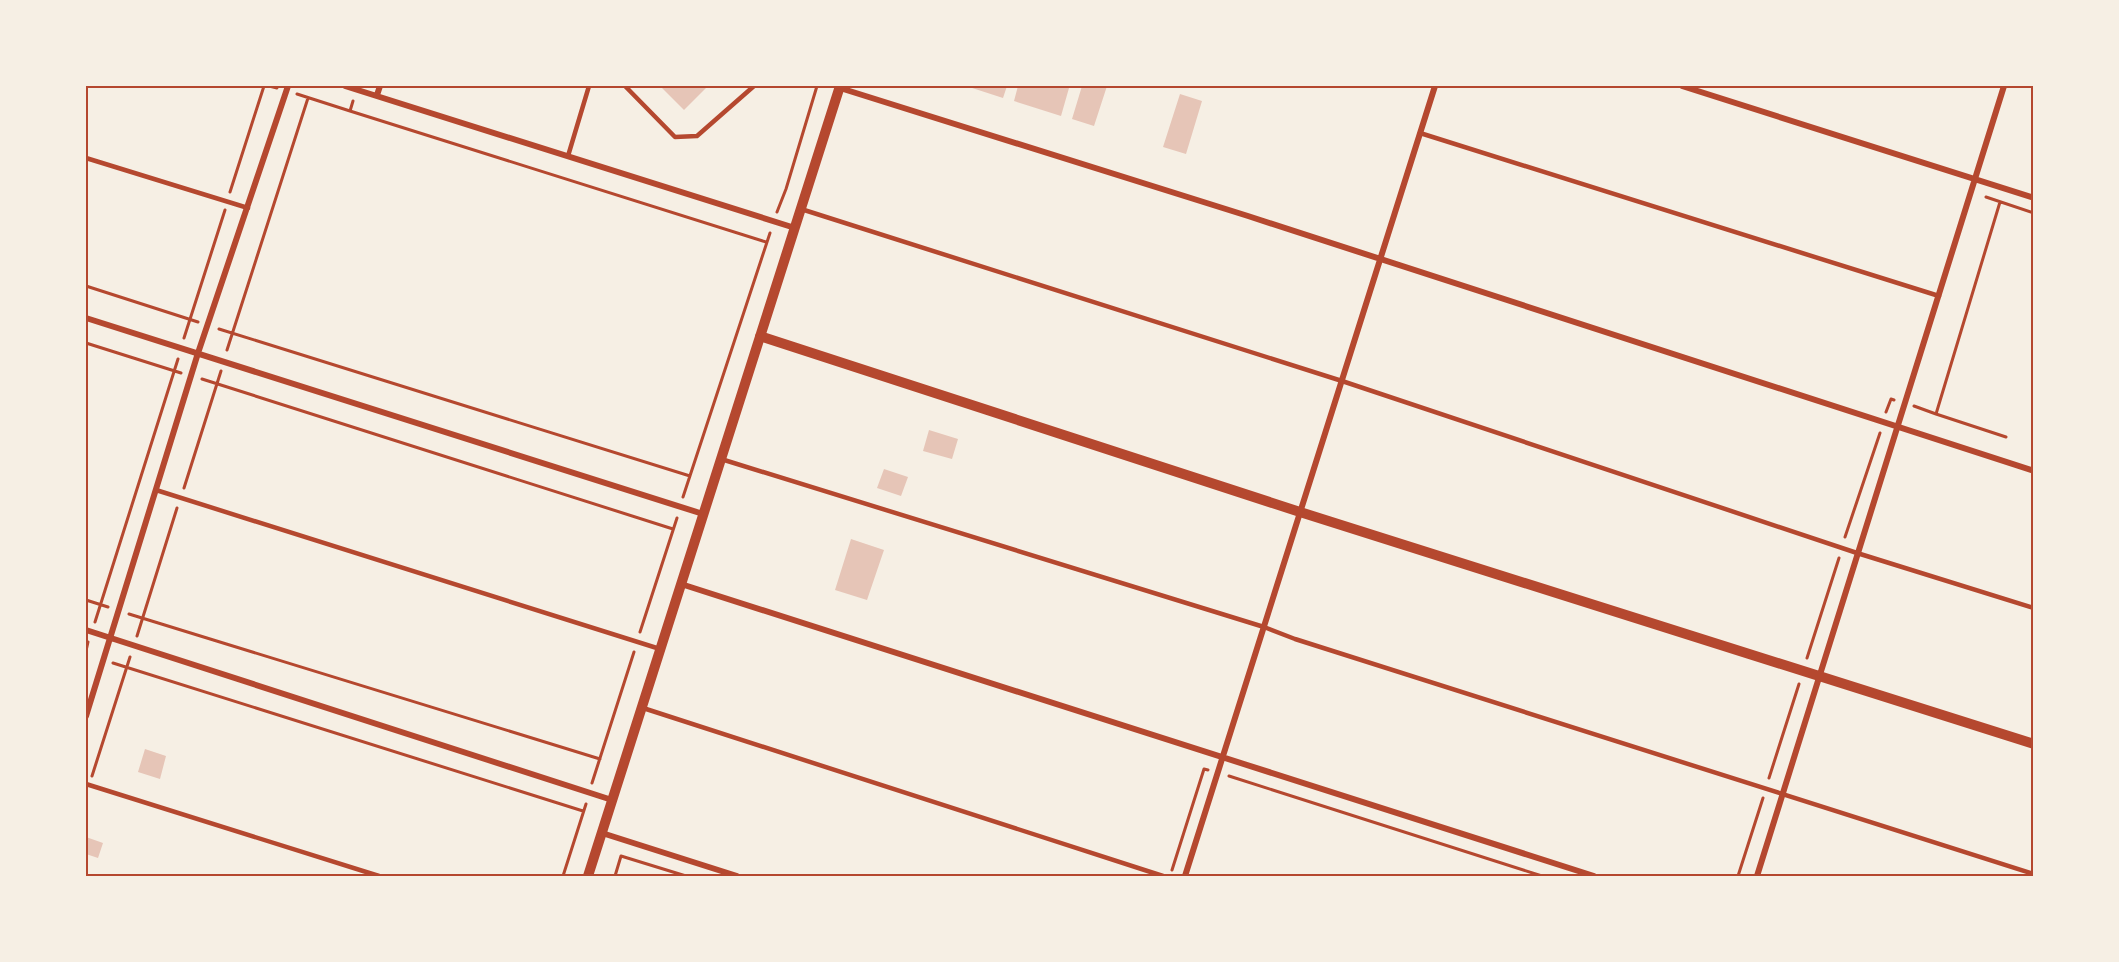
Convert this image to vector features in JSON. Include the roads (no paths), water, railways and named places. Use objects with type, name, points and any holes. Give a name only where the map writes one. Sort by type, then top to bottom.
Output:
[{"type":"street","points":[[345,86],[795,228]]},
{"type":"street","points":[[377,95],[380,86]]},
{"type":"street","points":[[588,876],[801,209],[837,86],[2034,471]]},
{"type":"street","points":[[1185,876],[1435,86]]},
{"type":"street","points":[[1682,86],[2034,198]]},
{"type":"street","points":[[1757,876],[2004,86]]},
{"type":"street","points":[[86,716],[198,353],[287,88]]},
{"type":"street","points":[[86,318],[703,514]]},
{"type":"street","points":[[760,336],[1300,512],[2034,744]]},
{"type":"street","points":[[681,584],[1594,876]]},
{"type":"street","points":[[89,631],[612,800]]},
{"type":"street","points":[[602,833],[737,876]]},
{"type":"lane","points":[[568,156],[590,86]]},
{"type":"lane","points":[[625,86],[675,137],[696,136],[754,86]]},
{"type":"lane","points":[[1420,133],[1939,296]]},
{"type":"lane","points":[[86,158],[248,208]]},
{"type":"lane","points":[[801,209],[1342,381],[1857,553],[2034,608]]},
{"type":"lane","points":[[721,459],[1264,627],[1295,639],[2034,874]]},
{"type":"lane","points":[[156,490],[660,650]]},
{"type":"lane","points":[[642,708],[1163,876]]},
{"type":"lane","points":[[87,785],[379,876]]}]
